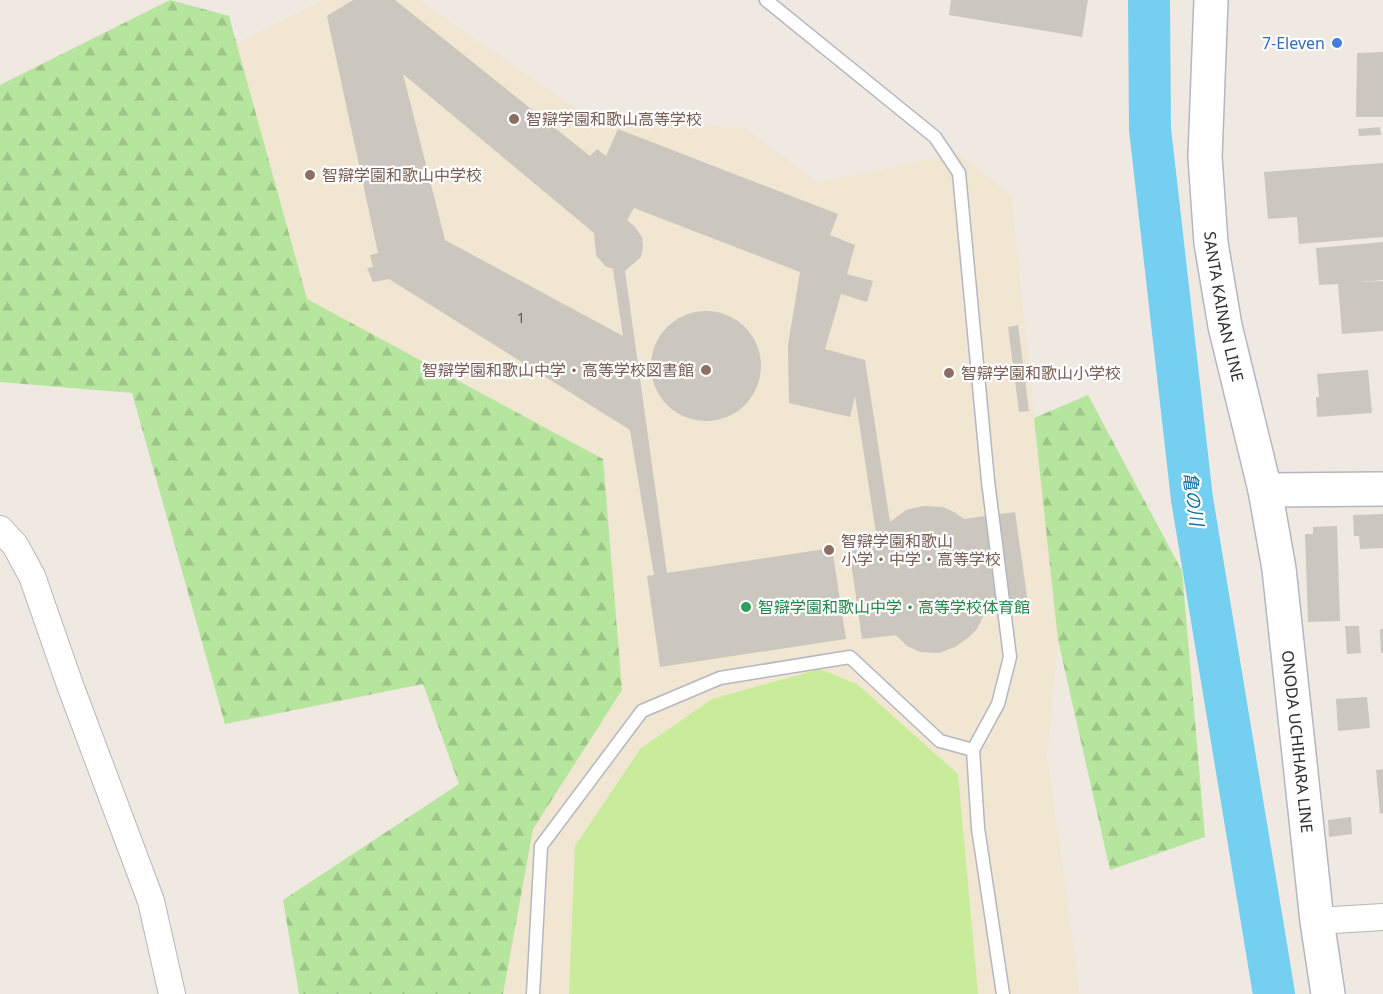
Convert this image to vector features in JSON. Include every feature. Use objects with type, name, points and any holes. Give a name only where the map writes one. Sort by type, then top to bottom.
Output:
[{"type":"main road","name":"SANTA KAINAN LINE","points":[[1210,0],[1205,157],[1211,243],[1225,326],[1265,490]]},
{"type":"main road","points":[[1265,490],[1383,489]]},
{"type":"main road","name":"ONODA UCHIHARA LINE","points":[[1265,490],[1279,569],[1317,921],[1328,994]]},
{"type":"street","points":[[0,529],[15,545],[32,576],[151,901],[172,994]]},
{"type":"street","points":[[1317,921],[1383,917]]},
{"type":"lane","points":[[766,0],[935,137],[959,173],[988,481],[1010,657],[998,704],[973,750],[978,828],[1003,994]]},
{"type":"lane","points":[[533,994],[541,846],[642,711],[720,678],[850,657],[940,741],[973,750]]},
{"type":"shaded area","name":"智辯学園和歌山 小学・中学・高等学校","points":[[322,0],[418,0],[590,118],[745,128],[818,183],[957,153],[1011,195],[1058,640],[1047,755],[1080,994],[503,994],[533,829],[622,690],[603,460],[307,299],[237,43]]},
{"type":"green space","points":[[170,0],[229,16],[307,299],[603,459],[622,690],[533,829],[503,994],[299,994],[283,900],[459,784],[423,684],[225,724],[132,393],[0,382],[0,85]]},
{"type":"green space","points":[[1088,395],[1182,571],[1205,837],[1110,870],[1058,640],[1034,418]]},
{"type":"green space","points":[[820,669],[857,684],[958,774],[978,994],[569,994],[575,846],[640,749],[712,699]]},
{"type":"building","points":[[353,0],[395,0],[590,156],[597,149],[606,156],[618,129],[838,214],[830,235],[855,245],[847,274],[873,281],[867,302],[841,294],[825,349],[865,360],[890,522],[906,510],[923,506],[943,507],[964,519],[1015,512],[1028,603],[987,608],[977,629],[969,637],[955,647],[939,653],[920,652],[907,646],[896,635],[862,639],[848,541],[870,538],[876,533],[855,396],[850,417],[789,403],[788,345],[800,272],[634,208],[627,220],[642,237],[643,246],[641,257],[625,271],[667,573],[832,548],[846,639],[660,667],[647,576],[654,575],[630,430],[389,279],[373,282],[367,268],[373,267],[370,255],[378,253],[327,16]],"holes":[[[403,74],[594,233],[596,255],[605,266],[613,269],[623,336],[445,240]]]},
{"type":"building","points":[[951,0],[1088,0],[1082,37],[949,15]]},
{"type":"building","points":[[1383,52],[1383,117],[1356,117],[1357,53]]},
{"type":"building","points":[[1380,127],[1381,135],[1359,136],[1358,129]]},
{"type":"building","points":[[1383,163],[1383,237],[1299,244],[1297,217],[1268,219],[1264,172]]},
{"type":"building","points":[[1383,242],[1383,280],[1359,282],[1383,281],[1383,331],[1342,334],[1338,284],[1319,285],[1316,248]]},
{"type":"building","name":"智辯学園和歌山中学・高等学校図書館","points":[[706,311],[727,315],[745,327],[757,345],[761,366],[757,387],[745,405],[727,417],[706,421],[685,417],[667,405],[655,387],[651,366],[655,345],[667,327],[685,315]]},
{"type":"building","points":[[1018,325],[1029,411],[1019,412],[1008,327]]},
{"type":"building","points":[[1368,370],[1372,413],[1317,417],[1316,397],[1319,397],[1317,374]]},
{"type":"building","points":[[1383,514],[1383,548],[1360,549],[1359,536],[1354,536],[1353,515]]},
{"type":"building","points":[[1337,526],[1340,621],[1308,622],[1305,534],[1313,534],[1313,527]]},
{"type":"building","points":[[1345,626],[1359,626],[1361,653],[1347,654]]},
{"type":"building","points":[[1380,629],[1383,629],[1383,653],[1381,653]]},
{"type":"building","points":[[1367,697],[1370,728],[1338,731],[1336,699]]},
{"type":"building","points":[[1383,769],[1383,813],[1380,814],[1376,770]]},
{"type":"building","points":[[1351,817],[1352,834],[1329,837],[1328,820]]},
{"type":"waterway","name":"亀の川","points":[[1149,0],[1150,129],[1192,499],[1274,994]]},
{"type":"place","name":"7-Eleven","points":[[1337,43]]},
{"type":"place","name":"智辯学園和歌山高等学校","points":[[514,119]]},
{"type":"place","name":"智辯学園和歌山中学校","points":[[310,175]]},
{"type":"place","name":"智辯学園和歌山中学・高等学校図書館","points":[[706,370]]},
{"type":"place","name":"智辯学園和歌山小学校","points":[[949,373]]},
{"type":"place","name":"智辯学園和歌山 小学・中学・高等学校","points":[[829,550]]},
{"type":"place","name":"智辯学園和歌山中学・高等学校体育館","points":[[746,607]]}]
